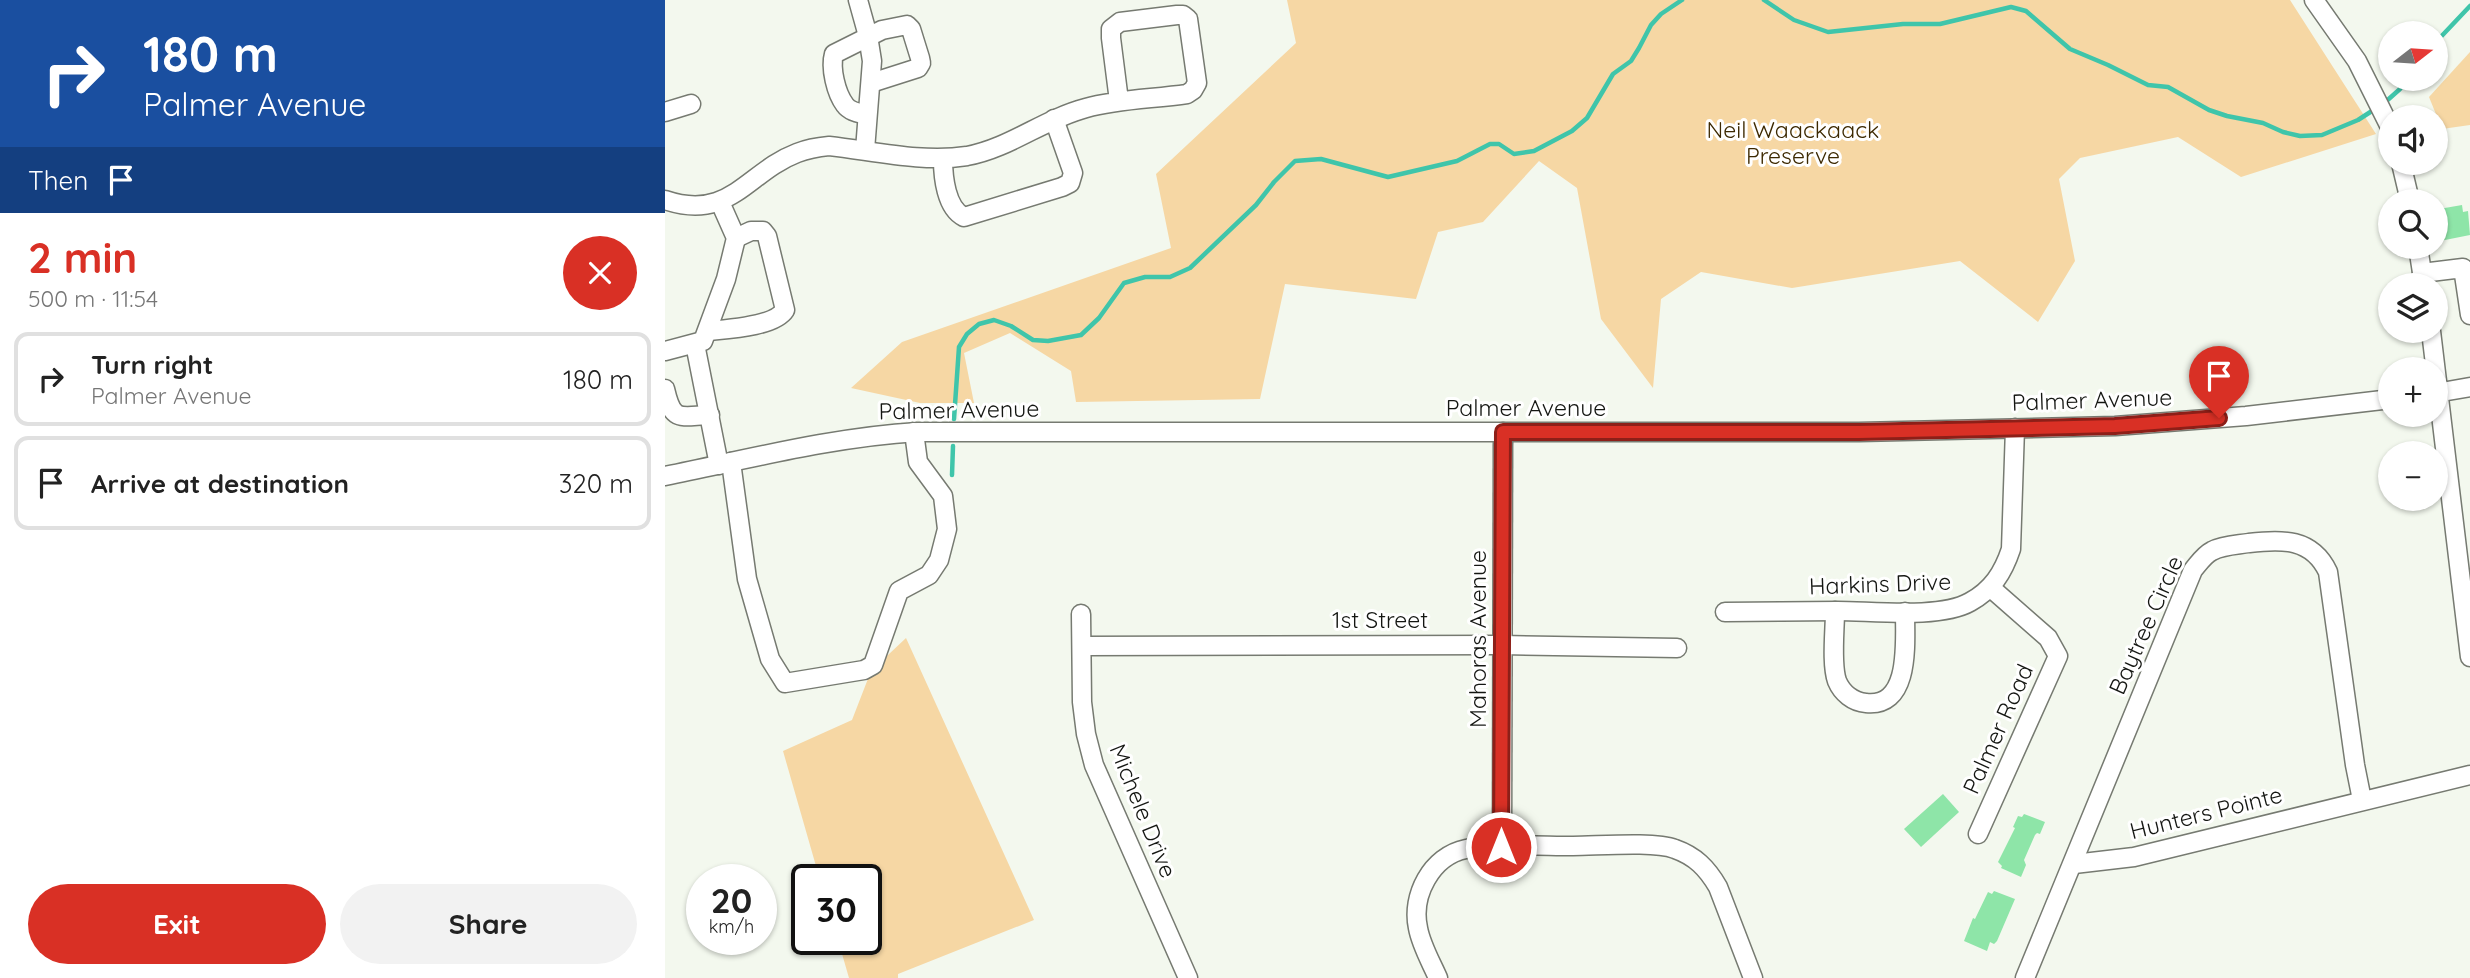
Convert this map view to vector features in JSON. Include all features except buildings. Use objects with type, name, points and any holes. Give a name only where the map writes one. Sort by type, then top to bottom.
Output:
[{"type":"street","points":[[858,0],[869,36],[871,83],[865,150]]},
{"type":"street","points":[[2314,0],[2357,61],[2379,105]]},
{"type":"street","points":[[665,200],[687,205],[720,202],[796,153],[829,146],[943,159],[980,153],[1086,108],[1187,94],[1193,90],[1197,76],[1190,25],[1183,15],[1115,24],[1111,29],[1119,102]]},
{"type":"street","points":[[867,115],[845,105],[832,59],[838,50],[882,30],[907,25],[911,29],[921,63],[918,68],[871,83]]},
{"type":"street","points":[[665,112],[691,104]]},
{"type":"street","points":[[943,159],[943,176],[953,209],[964,217],[1062,187],[1070,183],[1073,173],[1054,120]]},
{"type":"street","points":[[720,202],[736,238],[726,279],[702,337],[710,415],[725,464],[747,579],[770,659],[785,683],[864,670],[873,665],[899,591],[929,575],[939,560],[947,529],[943,496],[918,462],[914,432]]},
{"type":"street","points":[[665,351],[702,337],[778,319],[785,310],[767,236],[763,231],[751,231],[736,238]]},
{"type":"street","points":[[2445,273],[2463,268],[2470,315]]},
{"type":"street","points":[[2448,391],[2470,387]]},
{"type":"street","points":[[665,389],[669,408],[673,413],[681,416],[710,415]]},
{"type":"street","name":"Palmer Avenue","points":[[665,476],[820,444],[914,432],[1859,432],[2165,424],[2378,400]]},
{"type":"street","points":[[2441,427],[2470,657]]},
{"type":"street","points":[[1991,589],[2005,566],[2013,537],[2015,428]]},
{"type":"street","name":"Mahoras Avenue","points":[[1501,847],[1503,432]]},
{"type":"street","name":"Baytree Circle","points":[[2074,864],[2193,570],[2211,551],[2224,546],[2283,540],[2310,550],[2325,566],[2355,765],[2363,800]]},
{"type":"street","name":"Harkins Drive","points":[[1725,612],[1943,611],[1958,608],[1991,589]]},
{"type":"street","name":"Palmer Road","points":[[1978,834],[2058,656],[2048,638],[1991,589]]},
{"type":"street","points":[[1835,611],[1836,680],[1849,697],[1868,704],[1891,696],[1902,678],[1905,612]]},
{"type":"street","name":"Michele Drive","points":[[1081,614],[1081,702],[1094,765],[1188,978]]},
{"type":"street","name":"1st Street","points":[[1083,646],[1502,645],[1677,648]]},
{"type":"street","name":"Hunters Pointe","points":[[2074,864],[2134,857],[2470,775]]},
{"type":"street","points":[[1438,978],[1418,930],[1418,898],[1434,868],[1459,851],[1501,847],[1661,846],[1688,854],[1710,873],[1753,978]]},
{"type":"street","points":[[2025,978],[2074,864]]},
{"type":"green space","name":"Neil Waackaack Preserve","points":[[1287,0],[2290,0],[2376,134],[2241,177],[2178,137],[2080,158],[2059,179],[2075,261],[2038,322],[1960,261],[1792,288],[1701,272],[1661,299],[1653,388],[1601,319],[1577,188],[1539,161],[1483,222],[1438,232],[1416,299],[1285,284],[1260,399],[1076,402],[1071,371],[1010,333],[964,353],[974,403],[920,403],[851,388],[902,342],[1171,248],[1156,174],[1296,43]]},
{"type":"green space","points":[[2470,52],[2470,125],[2448,128],[2448,105],[2432,105],[2429,97],[2434,91],[2448,91],[2448,76]]},
{"type":"green space","points":[[906,638],[1034,920],[898,974],[898,978],[849,978],[842,955],[882,955],[882,864],[815,864],[783,751],[852,720],[871,671]]},
{"type":"waterway","points":[[954,419],[959,347],[967,334],[979,324],[994,320],[1011,326],[1033,340],[1048,341],[1081,335],[1099,318],[1124,283],[1145,277],[1170,277],[1190,268],[1256,205],[1295,161],[1321,159],[1388,177],[1457,161],[1490,144],[1499,144],[1514,154],[1534,151],[1572,131],[1587,118],[1613,74],[1631,61],[1651,25],[1661,14],[1682,0]]},
{"type":"waterway","points":[[1764,0],[1794,20],[1828,32],[1903,24],[1940,24],[2011,7],[2026,11],[2070,49],[2148,85],[2168,87],[2209,110],[2263,123],[2300,136],[2322,135],[2358,120],[2375,109]]},
{"type":"waterway","points":[[2448,29],[2470,6]]},
{"type":"waterway","points":[[2382,105],[2398,91]]},
{"type":"waterway","points":[[952,475],[953,446]]},
{"type":"route","points":[[1501,847],[1503,432],[1859,432],[2115,426],[2219,418]]}]
